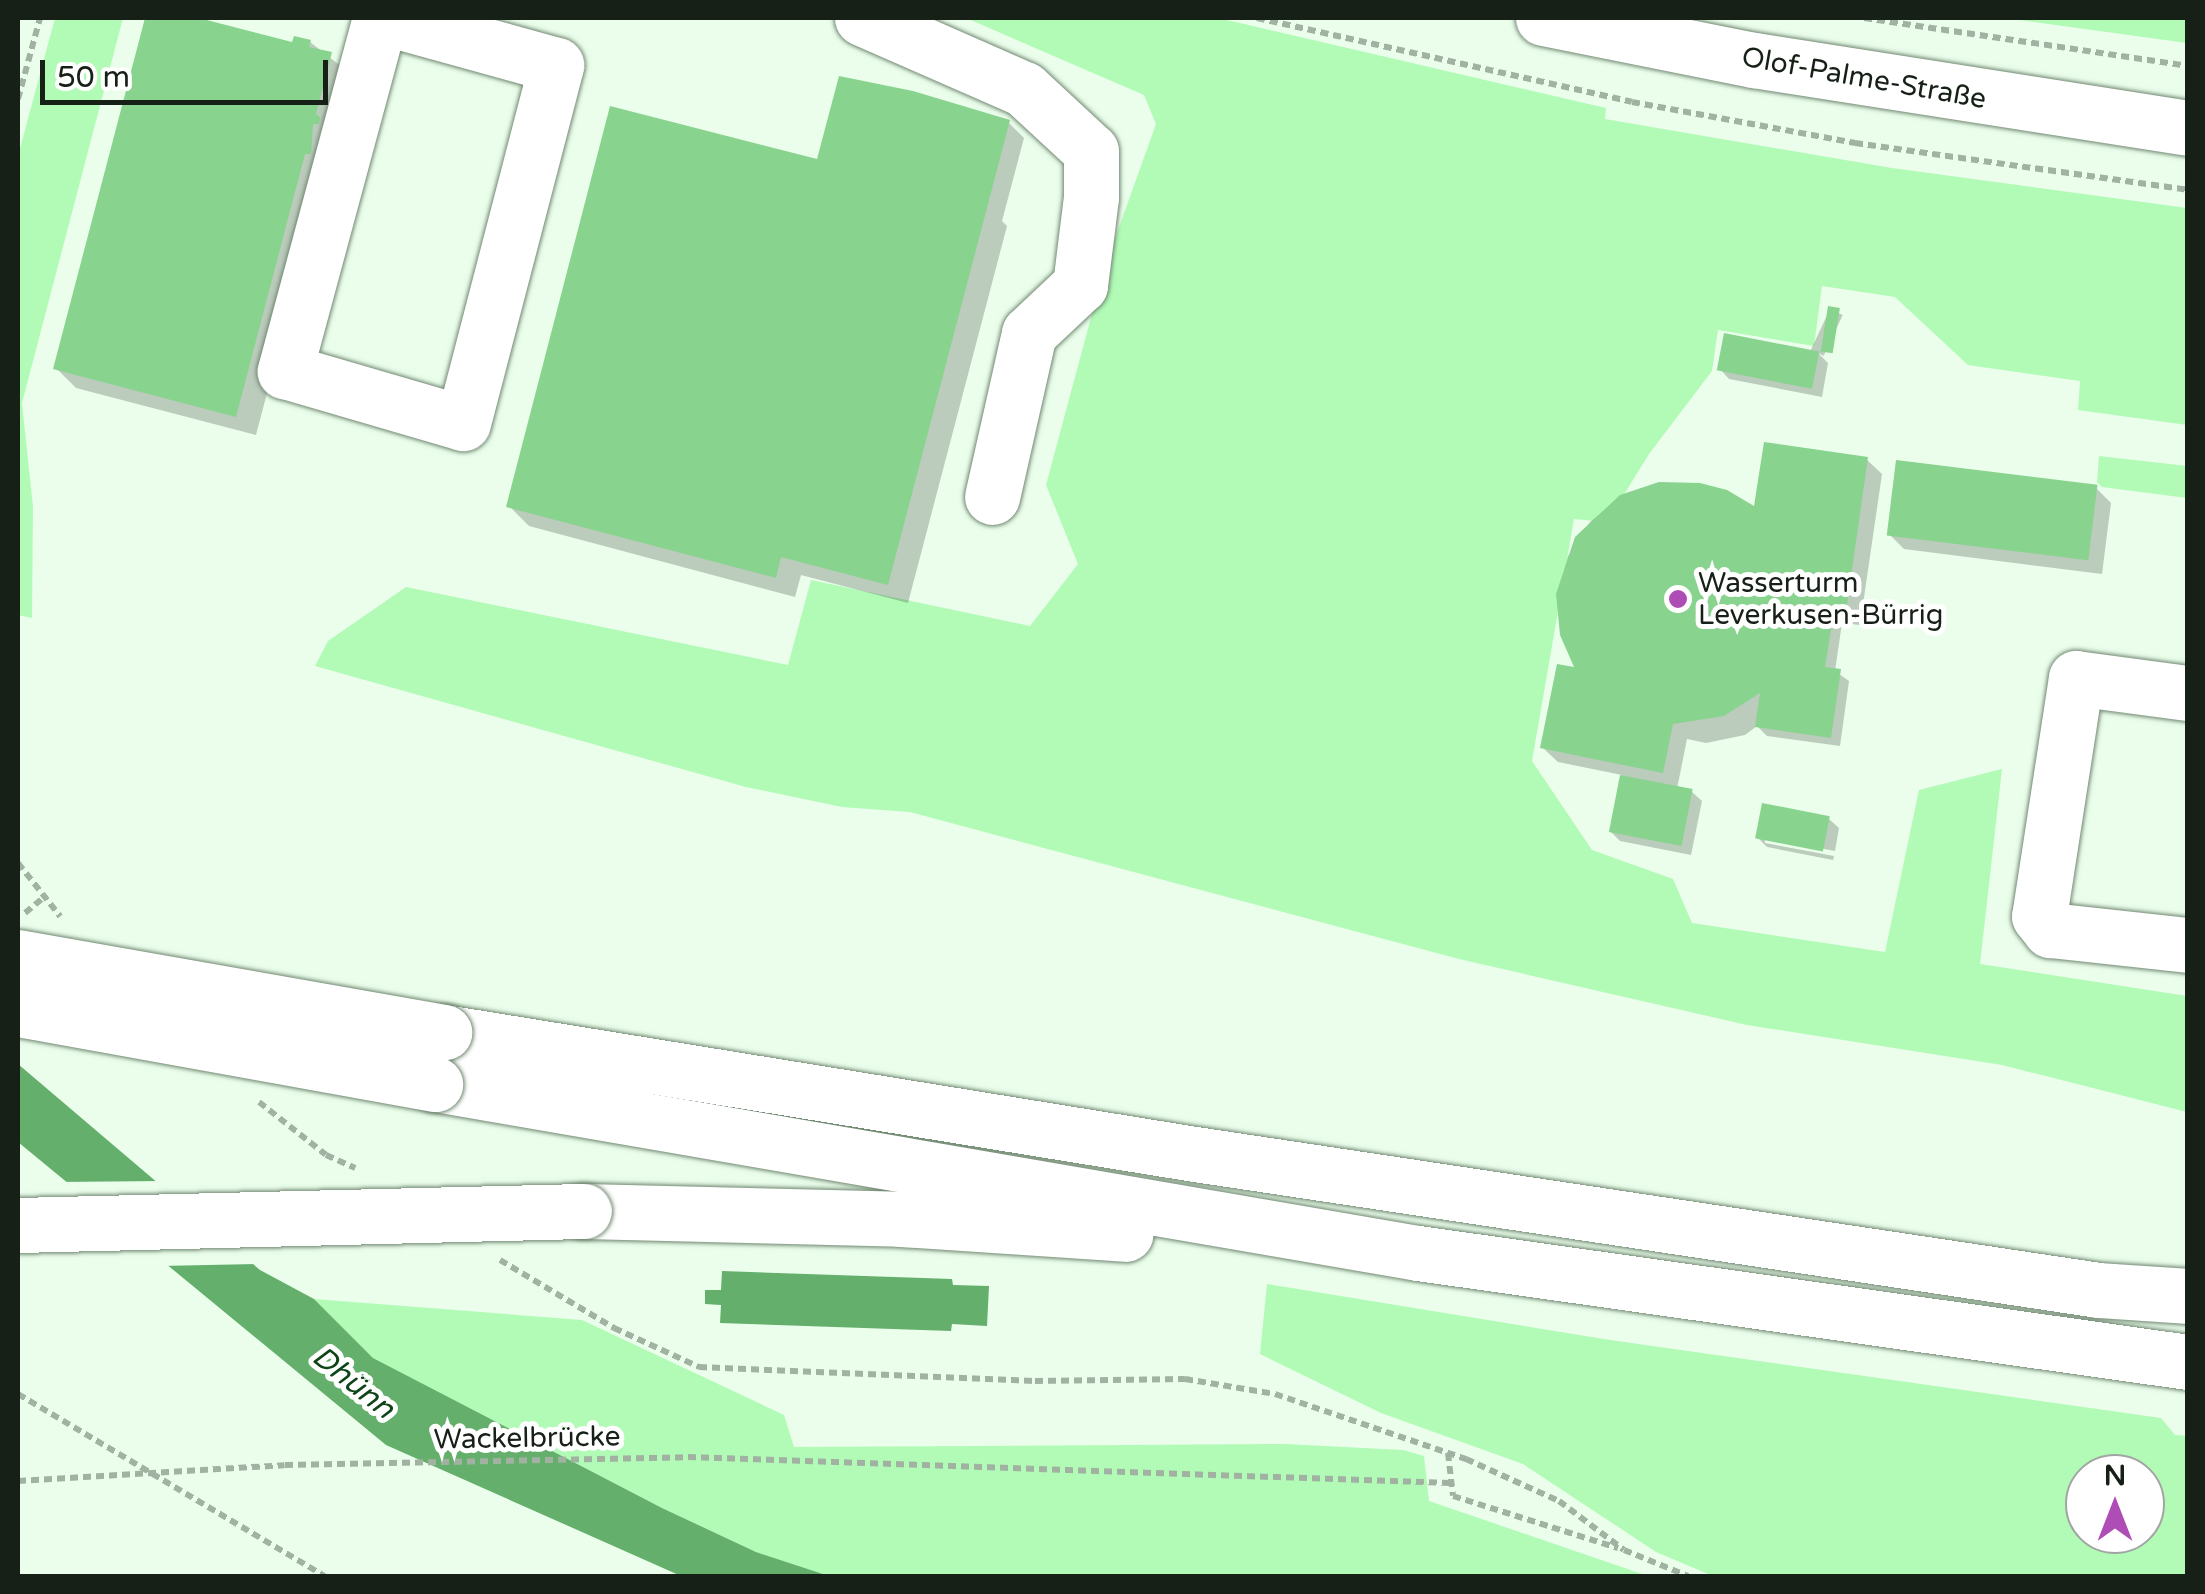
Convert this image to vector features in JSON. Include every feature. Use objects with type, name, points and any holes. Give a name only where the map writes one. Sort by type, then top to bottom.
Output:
[{"type":"main road","points":[[383,18],[556,65],[463,422],[285,370],[383,18]]},
{"type":"main road","points":[[862,18],[1024,89],[1091,150],[1091,198],[1080,284],[1029,333],[992,497]]},
{"type":"main road","name":"Olof-Palme-Straße","points":[[1543,18],[1754,60],[2188,128]]},
{"type":"main road","points":[[2188,693],[2076,678],[2038,916],[2050,930],[2188,946]]},
{"type":"main road","points":[[18,958],[440,1058],[1418,1253],[2188,1362]]},
{"type":"main road","points":[[18,1009],[440,1058],[1215,1157],[2098,1290],[2188,1296]]},
{"type":"main road","points":[[18,1224],[584,1211],[901,1219],[1418,1253]]},
{"type":"path","points":[[18,99],[40,18]]},
{"type":"path","points":[[1257,18],[1669,109],[1893,149],[2188,190]]},
{"type":"path","points":[[1864,18],[2188,66]]},
{"type":"path","points":[[18,862],[43,898]]},
{"type":"path","points":[[250,1094],[326,1155],[372,1176]]},
{"type":"path","points":[[494,1256],[614,1328],[699,1367],[1035,1381],[1185,1380],[1275,1394],[1448,1452],[1559,1501],[1624,1550]]},
{"type":"path","points":[[18,1394],[324,1576]]},
{"type":"path","points":[[1448,1452],[1454,1496],[1624,1550],[1688,1576]]},
{"type":"path","name":"Wackelbrücke","points":[[18,1481],[146,1472],[648,1457],[1451,1483]]},
{"type":"shaded area","points":[[55,18],[123,18],[22,403],[33,507],[32,618],[18,615],[18,156]]},
{"type":"shaded area","points":[[966,18],[1218,18],[1606,108],[1605,119],[1892,168],[2187,208],[2187,425],[2078,410],[2080,381],[1968,365],[1895,297],[1822,286],[1814,346],[1718,330],[1712,371],[1649,454],[1607,522],[1574,519],[1532,761],[1592,850],[1673,879],[1692,923],[1885,952],[1919,790],[2002,769],[1980,964],[2187,996],[2187,1112],[2002,1065],[1747,1025],[1459,959],[910,812],[842,807],[746,787],[315,666],[328,641],[406,587],[788,665],[811,580],[1030,626],[1078,564],[1046,485],[1104,269],[1156,124],[1144,95]]},
{"type":"shaded area","points":[[2005,18],[2187,18],[2187,43]]},
{"type":"shaded area","points":[[2099,456],[2187,466],[2187,498],[2102,487],[2097,482]]},
{"type":"shaded area","points":[[1267,1284],[1610,1340],[2161,1418],[2175,1435],[2187,1436],[2187,1576],[1713,1576],[1656,1552],[1523,1464],[1381,1413],[1260,1354]]},
{"type":"shaded area","points":[[314,1299],[582,1320],[784,1415],[794,1447],[1285,1444],[1403,1450],[1424,1456],[1429,1501],[1648,1576],[829,1576],[756,1552],[662,1508],[373,1358]]},
{"type":"water","name":"Dhünn","points":[[18,1064],[260,1270],[314,1299],[373,1358],[662,1508],[756,1552],[829,1576],[681,1576],[386,1445],[18,1142]]},
{"type":"water","points":[[722,1271],[952,1279],[953,1285],[989,1286],[987,1326],[952,1324],[951,1331],[720,1323],[721,1305],[705,1304],[705,1290],[721,1290]]},
{"type":"pier","points":[[163,1181],[260,1264],[160,1266],[57,1182]]},
{"type":"building","points":[[145,18],[199,18],[292,42],[294,36],[311,40],[309,47],[332,52],[316,114],[319,124],[313,124],[311,154],[305,154],[236,417],[53,369]]},
{"type":"building","points":[[839,76],[913,91],[1010,120],[888,585],[781,557],[776,578],[506,507],[610,106],[817,159]]},
{"type":"building","points":[[1828,306],[1840,308],[1833,353],[1821,351]]},
{"type":"building","points":[[1724,333],[1819,352],[1812,389],[1717,370]]},
{"type":"building","name":"Wasserturm Leverkusen-Bürrig","points":[[1764,442],[1868,457],[1846,612],[1834,610],[1825,667],[1841,669],[1831,738],[1755,727],[1760,693],[1724,716],[1673,724],[1663,773],[1540,748],[1557,664],[1574,667],[1560,635],[1556,594],[1575,537],[1620,495],[1659,482],[1700,483],[1727,490],[1754,506]]},
{"type":"building","points":[[1896,460],[2097,485],[2088,560],[1887,535]]},
{"type":"building","points":[[1620,775],[1693,789],[1682,846],[1609,832]]},
{"type":"building","points":[[1762,803],[1830,816],[1823,852],[1755,838]]},
{"type":"place","name":"Wasserturm Leverkusen-Bürrig","points":[[1678,599]]}]
